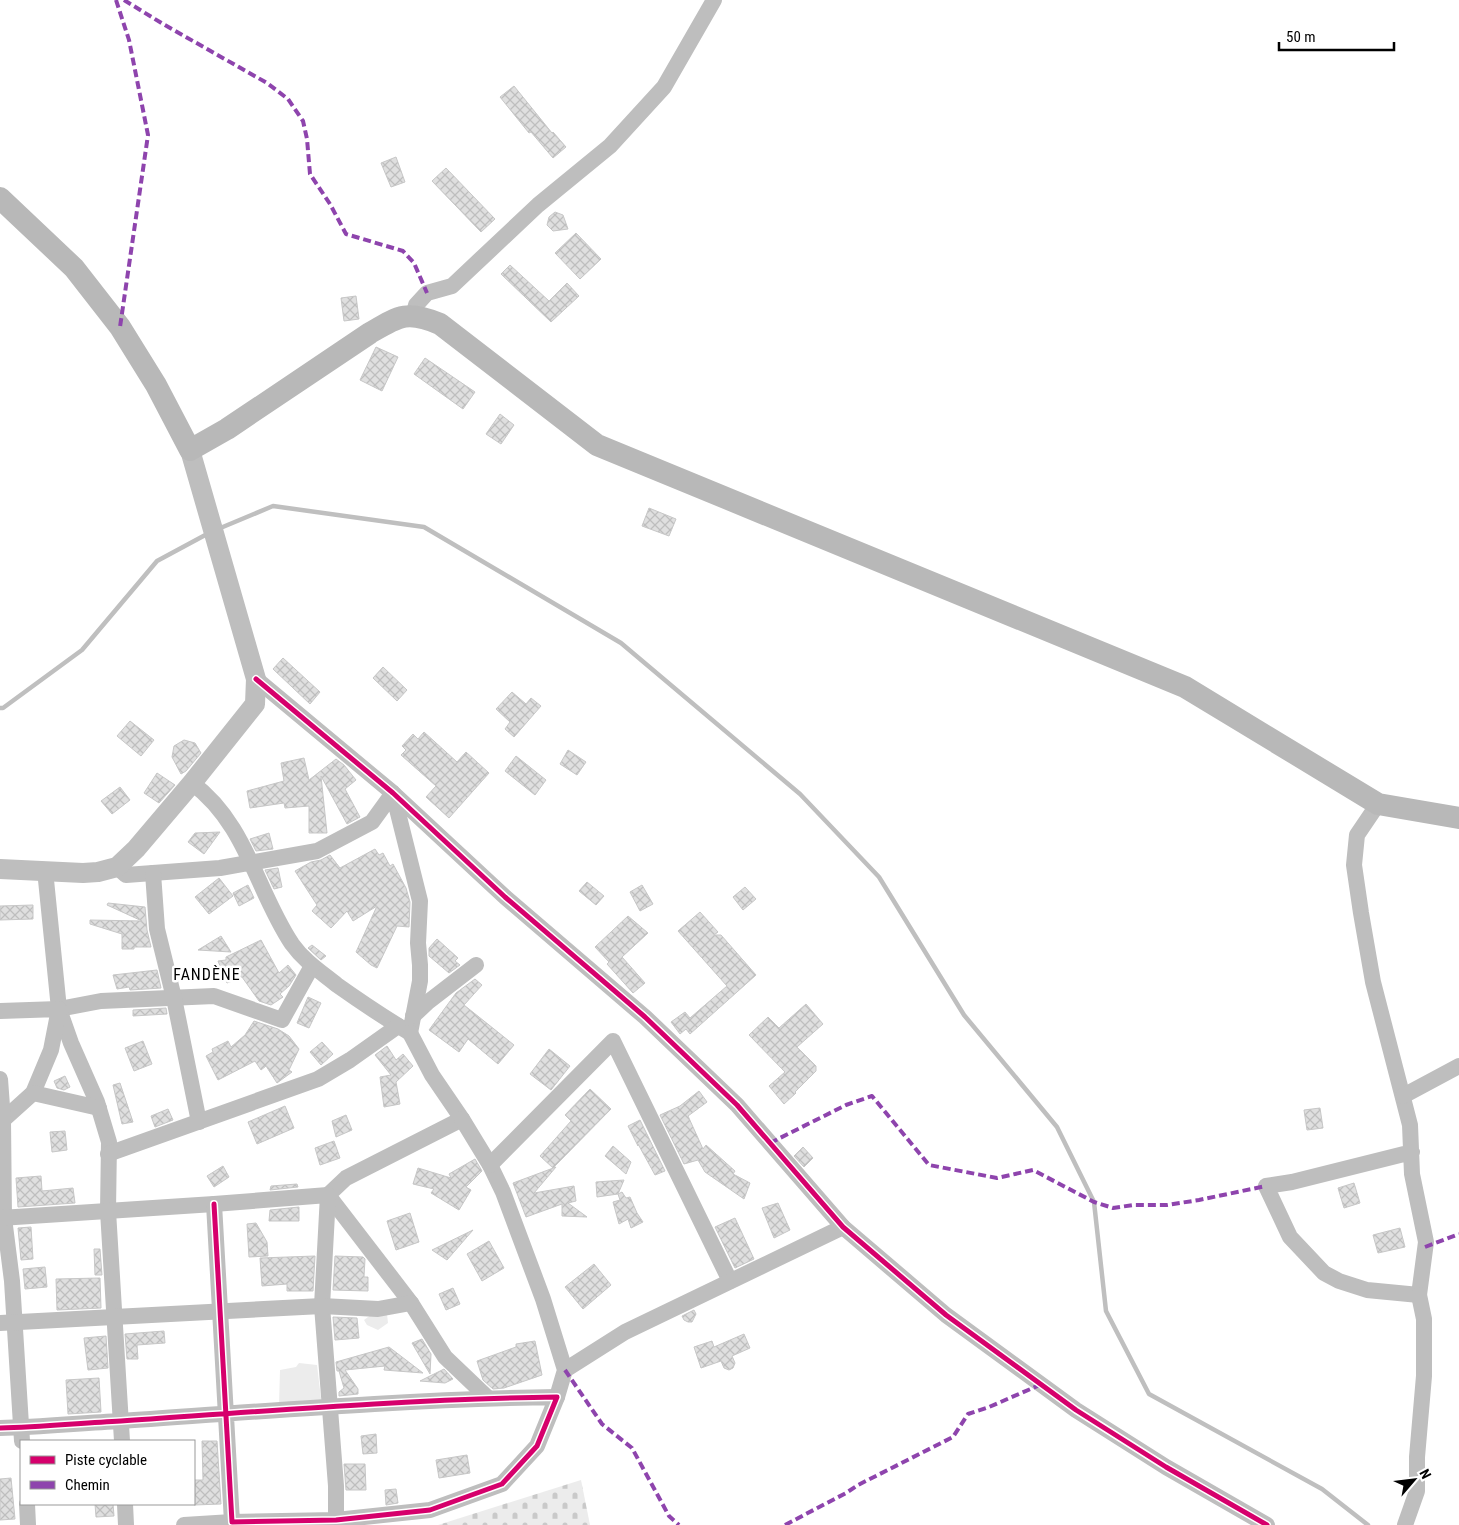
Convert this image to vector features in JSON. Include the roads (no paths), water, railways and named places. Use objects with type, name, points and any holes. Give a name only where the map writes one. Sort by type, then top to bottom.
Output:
[{"type":"main road","points":[[0,198],[74,268],[120,327],[156,385],[190,450],[227,429],[370,333],[401,317],[425,318],[440,324],[597,445],[1185,687],[1378,804],[1459,818]]},
{"type":"street","points":[[413,316],[416,305],[427,293],[452,286],[538,205],[610,146],[664,87],[714,0]]},
{"type":"street","points":[[0,869],[83,873],[98,872],[117,867],[136,850],[255,704],[256,679],[190,450]]},
{"type":"street","points":[[256,679],[393,793],[505,897],[645,1017],[730,1098],[843,1227],[946,1315],[1076,1410],[1166,1467],[1267,1525]]},
{"type":"street","points":[[184,1525],[232,1522],[336,1522],[430,1510],[502,1484],[537,1446],[557,1397],[564,1370],[543,1299],[503,1192],[490,1165],[462,1119],[404,1030],[312,966],[293,945],[229,820],[207,795],[192,783]]},
{"type":"street","points":[[117,867],[126,875],[220,868],[317,851],[372,822],[393,793]]},
{"type":"street","points":[[393,793],[420,900],[418,943],[420,980],[413,1016]]},
{"type":"street","points":[[1378,804],[1357,835],[1354,865],[1373,982],[1410,1125],[1412,1174],[1426,1242],[1420,1295],[1424,1319],[1424,1376],[1417,1491],[1405,1525]]},
{"type":"street","points":[[45,870],[60,1008],[71,1043],[99,1108],[109,1142],[108,1211],[122,1440]]},
{"type":"street","points":[[153,873],[157,930],[174,998],[199,1122]]},
{"type":"street","points":[[108,1154],[318,1079],[404,1030],[413,1016],[428,1002],[476,965]]},
{"type":"street","points":[[0,1011],[60,1008],[102,1001],[214,996],[282,1020],[312,966]]},
{"type":"street","points":[[2,1116],[33,1093],[51,1050],[60,1008]]},
{"type":"street","points":[[490,1165],[613,1041],[730,1281]]},
{"type":"street","points":[[1403,1096],[1459,1066]]},
{"type":"street","points":[[0,1079],[2,1218],[12,1281],[7,1323],[22,1434]]},
{"type":"street","points":[[33,1093],[99,1108]]},
{"type":"street","points":[[2,1218],[328,1195],[346,1178],[462,1119]]},
{"type":"street","points":[[1412,1152],[1292,1182],[1266,1186],[1290,1237],[1324,1273],[1339,1281],[1367,1290],[1420,1295]]},
{"type":"street","points":[[328,1195],[411,1303],[445,1357],[488,1398]]},
{"type":"street","points":[[328,1195],[322,1306],[331,1408],[336,1486],[336,1522]]},
{"type":"street","points":[[214,1204],[224,1414],[232,1522]]},
{"type":"street","points":[[564,1370],[625,1332],[843,1227]]},
{"type":"street","points":[[7,1323],[322,1306],[378,1308],[411,1303]]},
{"type":"street","points":[[0,1428],[22,1434],[121,1421],[488,1398],[557,1397]]},
{"type":"street","points":[[27,1505],[28,1525]]},
{"type":"street","points":[[125,1505],[126,1525]]},
{"type":"street","points":[[416,1525],[430,1510]]},
{"type":"waterway","points":[[218,529],[273,506],[424,527],[621,643],[800,794],[879,877],[964,1015],[1057,1127],[1094,1202],[1106,1311],[1149,1394],[1322,1489],[1368,1525]]},
{"type":"waterway","points":[[0,708],[3,708],[82,650],[157,561],[209,533]]},
{"type":"district","name":"FANDÈNE","points":[[207,974]]}]
